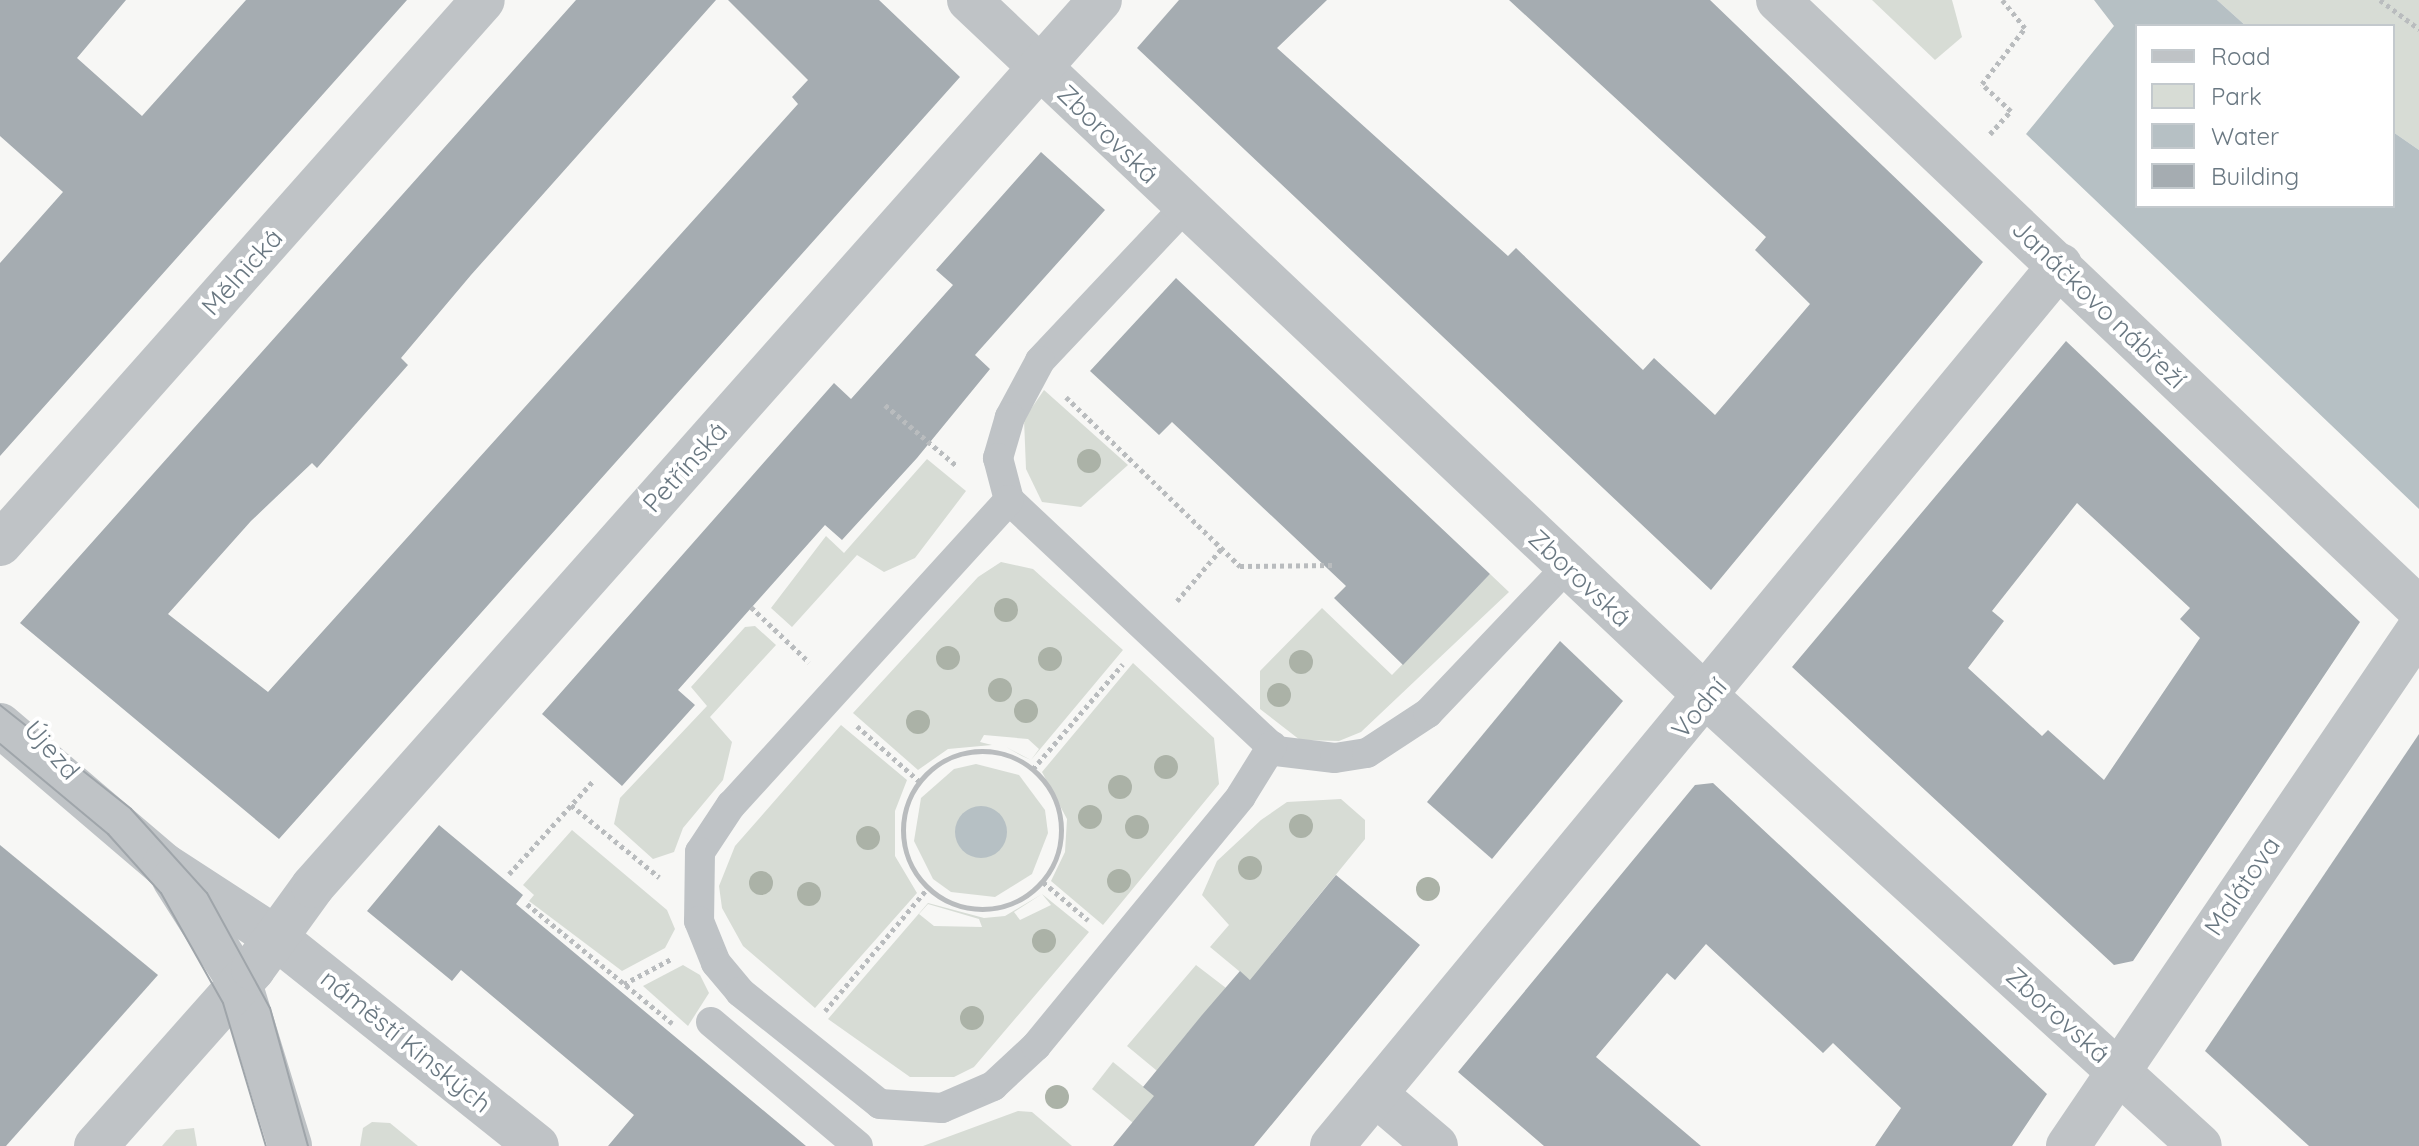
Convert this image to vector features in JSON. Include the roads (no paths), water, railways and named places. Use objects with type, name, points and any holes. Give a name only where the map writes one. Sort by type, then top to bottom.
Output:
[{"type":"street","name":"Mělnická","points":[[0,544],[483,0]]},
{"type":"street","name":"Zborovská","points":[[969,0],[1184,208],[1708,698],[2200,1146]]},
{"type":"street","name":"Petřínská","points":[[240,983],[275,937],[1100,0]]},
{"type":"street","name":"Janáčkovo nábřeží","points":[[1778,0],[2419,609]]},
{"type":"street","name":"Vodní","points":[[1332,1146],[1708,698],[2060,265]]},
{"type":"street","name":"Malátova","points":[[2068,1146],[2123,1073],[2153,1015],[2419,629]]},
{"type":"street","name":"Újezd","points":[[0,692],[103,809]]},
{"type":"street","name":"Újezd","points":[[0,725],[103,809],[164,865],[275,937]]},
{"type":"street","name":"Újezd","points":[[164,865],[240,983]]},
{"type":"street","name":"náměstí Kinských","points":[[275,937],[537,1146]]},
{"type":"street","points":[[96,1146],[240,983]]},
{"type":"street","points":[[240,983],[290,1146]]},
{"type":"street","points":[[1375,1094],[1436,1146]]},
{"type":"lane","points":[[1184,208],[1037,368],[1010,417],[998,458],[1006,489],[1272,746],[1335,758],[1367,753],[1428,713],[1568,566]]},
{"type":"lane","points":[[1006,489],[832,694],[731,805],[700,852],[699,879],[707,940],[740,992],[880,1104],[942,1108],[993,1086],[1118,946],[1241,796],[1272,746]]},
{"type":"lane","points":[[711,1022],[858,1146]]},
{"type":"lane","points":[[772,1074],[799,1042]]},
{"type":"water","points":[[2094,0],[2217,0],[2244,24],[2135,24],[2135,208],[2395,208],[2395,133],[2419,150],[2419,509],[2026,134],[2114,26]]},
{"type":"water","points":[[981,806],[999,814],[1007,832],[999,850],[981,858],[963,850],[955,832],[963,814]]},
{"type":"tram line","points":[[0,705],[131,809],[207,893],[270,1008],[308,1146]]},
{"type":"tram line","points":[[0,744],[108,834],[161,893],[223,1003],[266,1146]]}]
